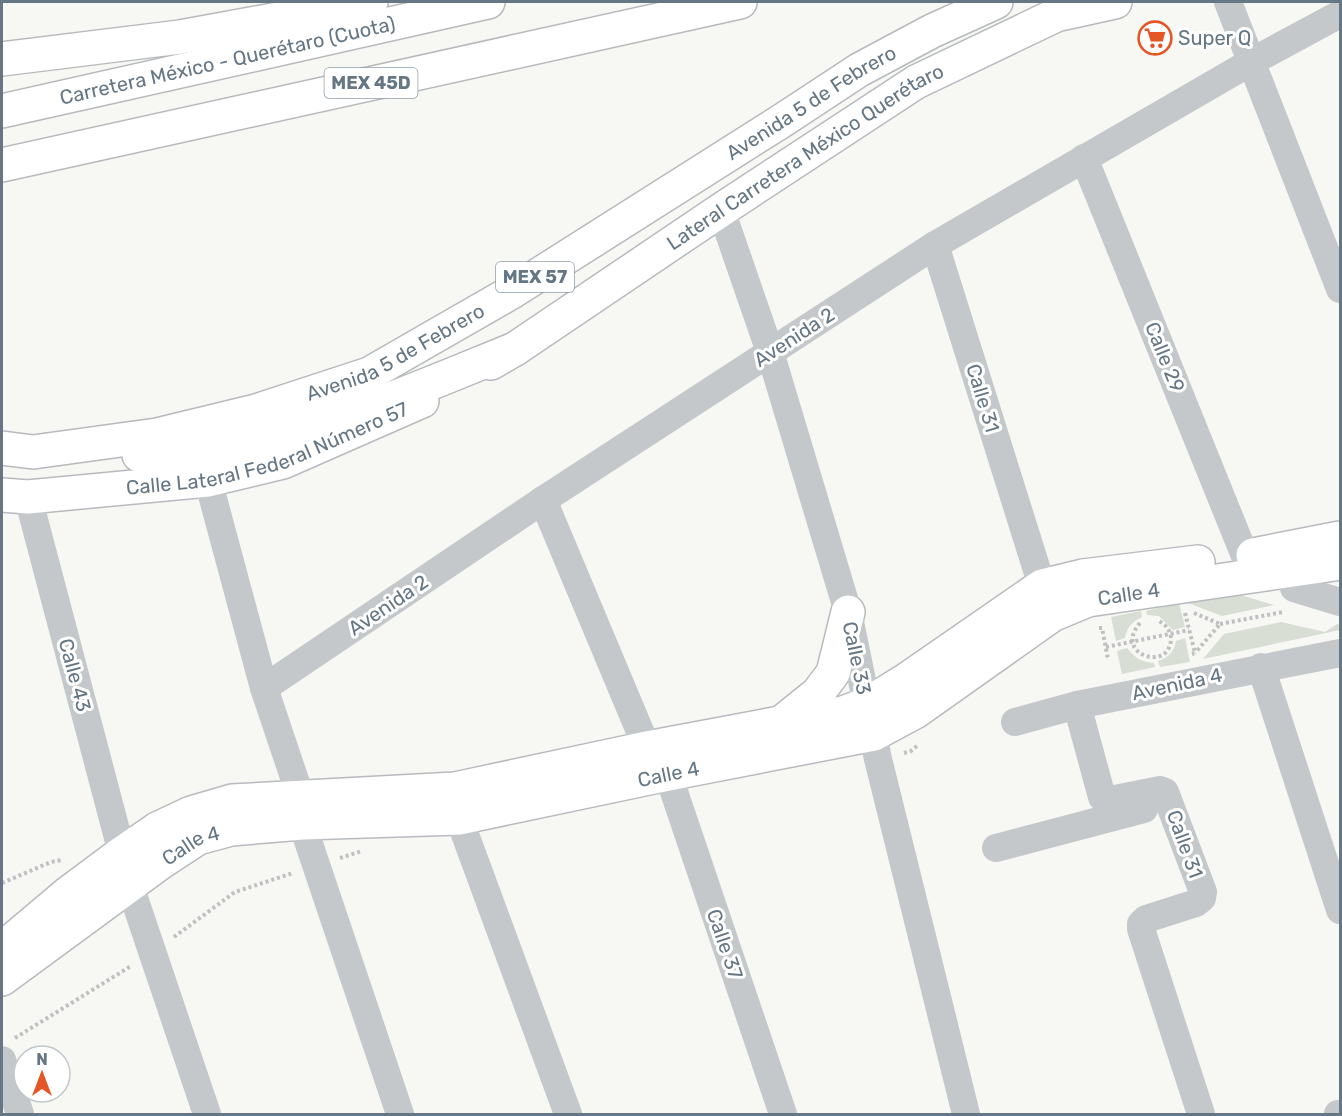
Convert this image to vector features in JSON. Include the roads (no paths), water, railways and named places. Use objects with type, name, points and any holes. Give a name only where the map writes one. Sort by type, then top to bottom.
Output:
[{"type":"main road","points":[[2,59],[180,37],[371,2]]},
{"type":"main road","name":"Carretera México - Querétaro (Cuota)","points":[[2,111],[488,2]]},
{"type":"main road","name":"MEX 45D","points":[[2,165],[740,2]]},
{"type":"main road","name":"Avenida 5 de Febrero","points":[[17,450],[157,435],[256,411],[369,374],[510,293],[859,70],[932,31],[996,2]]},
{"type":"main road","name":"Lateral Carretera México Querétaro","points":[[515,349],[916,82],[1056,15],[1115,2]]},
{"type":"main road","points":[[17,450],[91,455],[169,455],[274,437],[389,399],[515,349]]},
{"type":"main road","name":"Calle Lateral Federal Número 57","points":[[15,496],[207,480],[284,462],[410,408],[515,349]]},
{"type":"main road","name":"Calle 4","points":[[871,719],[906,680],[1042,586],[1083,576],[1245,556],[1341,538]]},
{"type":"main road","name":"Calle 4","points":[[2,949],[67,894],[122,852],[157,829],[191,813],[232,801],[302,810],[459,818],[668,774],[871,719],[915,712],[1052,615],[1088,600],[1341,563]]},
{"type":"main road","points":[[780,723],[818,693],[833,673],[848,612]]},
{"type":"main road","name":"Calle 4","points":[[2,979],[160,863],[198,838],[302,810],[455,789],[647,748],[780,723],[843,713],[871,719]]},
{"type":"street","points":[[1228,2],[1341,289]]},
{"type":"street","name":"Avenida 2","points":[[264,688],[543,500],[935,245],[1251,62],[1341,14]]},
{"type":"street","name":"Calle 29","points":[[1084,158],[1245,556]]},
{"type":"street","name":"Calle 33","points":[[721,210],[770,352],[848,612],[878,759],[966,1114]]},
{"type":"street","name":"Calle 31","points":[[935,245],[1042,586]]},
{"type":"street","points":[[207,480],[316,866],[400,1114]]},
{"type":"street","name":"Calle 43","points":[[15,496],[122,852]]},
{"type":"street","points":[[543,500],[647,748]]},
{"type":"street","points":[[1292,601],[1341,602]]},
{"type":"street","name":"Avenida 4","points":[[1015,722],[1077,705],[1341,653]]},
{"type":"street","points":[[1261,667],[1341,910]]},
{"type":"street","name":"Calle 31","points":[[1077,705],[1102,797],[1110,800],[1160,790],[1167,794],[1203,892],[1202,898],[1196,903],[1146,919],[1141,924],[1202,1114]]},
{"type":"street","name":"Calle 37","points":[[668,774],[783,1114]]},
{"type":"street","points":[[996,848],[1170,802]]},
{"type":"street","points":[[459,818],[568,1114]]},
{"type":"street","points":[[130,886],[207,1114]]},
{"type":"street","points":[[7,1050],[20,1114]]},
{"type":"place","name":"Super Q","points":[[1155,38]]}]
